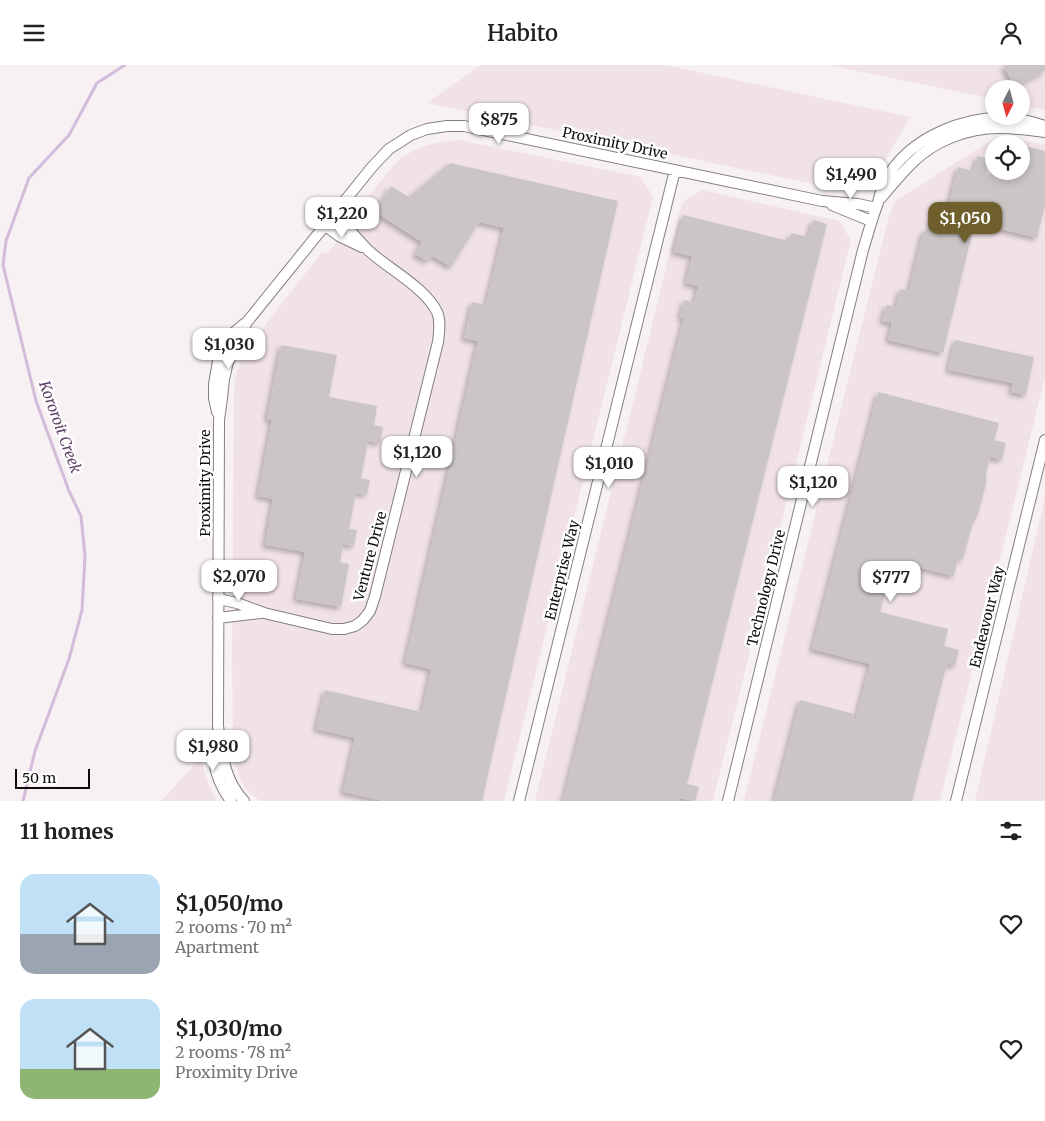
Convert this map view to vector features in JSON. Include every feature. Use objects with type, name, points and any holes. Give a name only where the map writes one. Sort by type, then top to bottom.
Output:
[{"type":"street","name":"Technology Drive","points":[[728,801],[871,221],[884,183],[891,171],[902,159],[921,143],[954,126],[983,119],[999,118],[1023,120],[1045,127]]},
{"type":"street","name":"Proximity Drive","points":[[244,801],[228,779],[218,726],[219,420],[224,379],[228,362],[247,322],[334,212],[389,149],[411,135],[427,129],[446,125],[464,126],[822,201],[877,205]]},
{"type":"street","points":[[877,205],[913,162],[928,150],[944,141],[964,133],[986,129],[998,128],[1045,132]]},
{"type":"street","name":"Enterprise Way","points":[[519,801],[675,171]]},
{"type":"street","name":"Proximity Drive","points":[[822,201],[871,221]]},
{"type":"street","name":"Venture Drive","points":[[334,212],[367,250]]},
{"type":"street","name":"Venture Drive","points":[[218,599],[237,603],[264,613],[332,629],[344,629],[355,626],[363,621],[370,611],[375,596],[440,329],[437,313],[430,301],[420,291],[367,250],[339,236],[324,225]]},
{"type":"street","name":"Endeavour Way","points":[[956,801],[1045,440]]},
{"type":"street","name":"Venture Drive","points":[[218,618],[264,613]]},
{"type":"street","name":"Proximity Drive","points":[[218,726],[213,758],[218,779],[230,801]]},
{"type":"shaded area","points":[[481,65],[665,65],[910,117],[872,183],[851,192],[427,103]]},
{"type":"shaded area","points":[[828,65],[1045,65],[1045,110],[1030,107],[1030,80],[985,80],[985,97]]},
{"type":"shaded area","points":[[458,140],[641,177],[653,197],[504,801],[260,801],[247,790],[241,781],[233,755],[232,651],[235,377],[245,352],[250,345],[321,253],[329,252],[361,211],[361,205],[395,164],[402,157],[421,147]]},
{"type":"shaded area","points":[[1030,142],[1045,145],[1045,377],[940,801],[744,801],[888,219],[895,201],[985,144],[985,180],[1030,180]]},
{"type":"shaded area","points":[[702,190],[839,221],[851,240],[713,801],[535,801],[682,203]]},
{"type":"shaded area","points":[[1045,497],[1045,801],[975,801]]},
{"type":"shaded area","points":[[202,757],[208,783],[217,801],[161,801]]},
{"type":"building","points":[[1003,65],[1045,65],[1045,71],[1028,80],[1011,80]]},
{"type":"building","points":[[1030,147],[1045,151],[1045,205],[1037,238],[981,224],[979,220],[975,222],[943,353],[888,340],[892,323],[882,321],[886,305],[896,307],[900,289],[909,291],[923,232],[930,229],[934,213],[946,216],[958,167],[974,171],[977,156],[985,158],[985,180],[1030,180]]},
{"type":"building","points":[[450,163],[618,201],[482,801],[384,801],[343,792],[355,738],[316,729],[325,690],[422,712],[431,669],[405,663],[478,341],[464,338],[472,302],[486,305],[504,228],[479,222],[451,267],[433,256],[427,261],[415,254],[422,242],[377,213],[370,218],[391,186],[409,197]]},
{"type":"building","points":[[683,215],[789,241],[791,233],[808,237],[813,220],[827,224],[687,784],[699,787],[695,801],[679,798],[678,801],[563,801],[684,318],[680,317],[684,300],[694,303],[698,286],[686,283],[692,256],[674,252]]},
{"type":"building","points":[[955,340],[1034,357],[1026,395],[1011,392],[1013,383],[948,370]]},
{"type":"building","points":[[281,345],[337,355],[329,397],[377,406],[374,425],[383,427],[380,443],[368,441],[361,478],[370,480],[367,495],[356,493],[349,529],[357,530],[354,546],[343,544],[340,562],[349,564],[341,607],[296,599],[305,552],[265,545],[273,499],[258,496],[272,420],[267,419]]},
{"type":"building","points":[[878,392],[999,423],[994,440],[1006,443],[1002,460],[990,457],[986,484],[978,514],[972,526],[963,559],[958,558],[954,576],[893,561],[880,612],[948,629],[944,646],[959,650],[955,666],[947,664],[912,801],[774,801],[800,700],[854,714],[852,721],[855,722],[870,664],[812,649]]},
{"type":"waterway","name":"Kororoit Creek","points":[[23,801],[35,751],[69,659],[82,610],[85,556],[81,516],[69,491],[36,401],[3,265],[6,241],[29,178],[69,135],[97,83],[125,65]]}]
